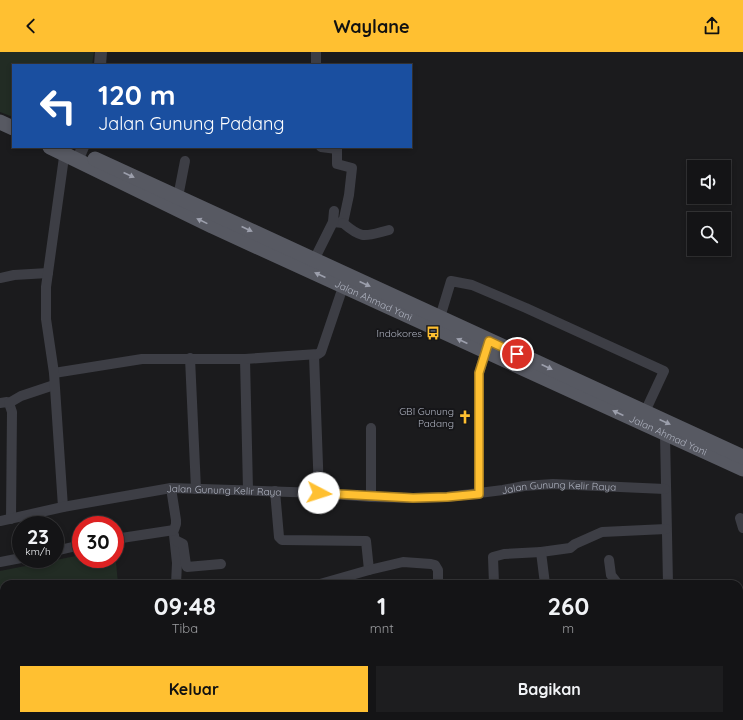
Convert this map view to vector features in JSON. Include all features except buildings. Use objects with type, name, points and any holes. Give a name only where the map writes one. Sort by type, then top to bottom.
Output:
[{"type":"main road","points":[[0,122],[12,128]]},
{"type":"main road","name":"Jalan Ahmad Yani","points":[[56,148],[73,151],[178,197],[314,260],[345,281]]},
{"type":"main road","name":"Jalan Ahmad Yani","points":[[73,151],[212,226],[345,281],[643,418],[743,457]]},
{"type":"main road","name":"Jalan Ahmad Yani","points":[[643,418],[665,434],[743,469]]},
{"type":"street","points":[[100,64],[102,52]]},
{"type":"street","points":[[316,52],[316,64]]},
{"type":"street","points":[[314,260],[338,223],[349,195],[352,168],[336,164],[337,149],[329,148]]},
{"type":"street","points":[[63,508],[54,373],[46,320],[46,287],[73,151]]},
{"type":"street","points":[[178,197],[185,161]]},
{"type":"street","points":[[334,211],[338,223],[358,235],[364,236],[389,230]]},
{"type":"street","points":[[0,278],[14,275],[48,273]]},
{"type":"street","points":[[54,373],[142,359],[245,359],[314,356],[321,352],[345,281]]},
{"type":"street","points":[[431,320],[451,281],[472,285],[556,321],[664,371],[643,418]]},
{"type":"street","points":[[479,494],[479,373],[487,346]]},
{"type":"street","points":[[314,356],[319,493]]},
{"type":"street","points":[[190,358],[196,489]]},
{"type":"street","points":[[245,359],[248,490]]},
{"type":"street","points":[[11,518],[12,412],[5,403],[20,396],[54,385]]},
{"type":"street","points":[[370,497],[371,428]]},
{"type":"street","points":[[665,434],[668,580]]},
{"type":"street","name":"Jalan Gunung Kelir Raya","points":[[0,521],[63,508],[177,488],[275,491],[410,498],[479,494],[524,486],[552,484],[665,489]]},
{"type":"street","points":[[176,580],[177,488]]},
{"type":"street","points":[[275,491],[279,537],[282,540],[366,540],[369,570]]},
{"type":"street","points":[[740,518],[743,528]]},
{"type":"street","points":[[494,580],[493,560],[495,556],[570,548],[576,543],[589,539],[602,532],[666,529]]},
{"type":"street","points":[[124,539],[177,538]]},
{"type":"street","points":[[177,538],[183,545],[187,567],[221,564]]},
{"type":"street","points":[[541,552],[544,580]]},
{"type":"street","points":[[0,562],[12,560]]},
{"type":"street","points":[[609,560],[611,575],[615,580]]},
{"type":"street","points":[[334,580],[369,570],[407,562],[435,565],[438,570],[438,580]]},
{"type":"shaded area","points":[[0,52],[94,52],[92,64],[12,64],[12,117],[0,112]]},
{"type":"shaded area","points":[[72,557],[72,568],[117,568],[118,580],[0,580],[0,571],[15,568],[64,568],[64,558]]},
{"type":"place","name":"Indokores","points":[[433,333]]},
{"type":"place","name":"GBI Gunung Padang","points":[[465,417]]},
{"type":"route","points":[[319,493],[370,497],[413,498],[479,494],[479,373],[481,364],[489,341],[517,354]]}]
